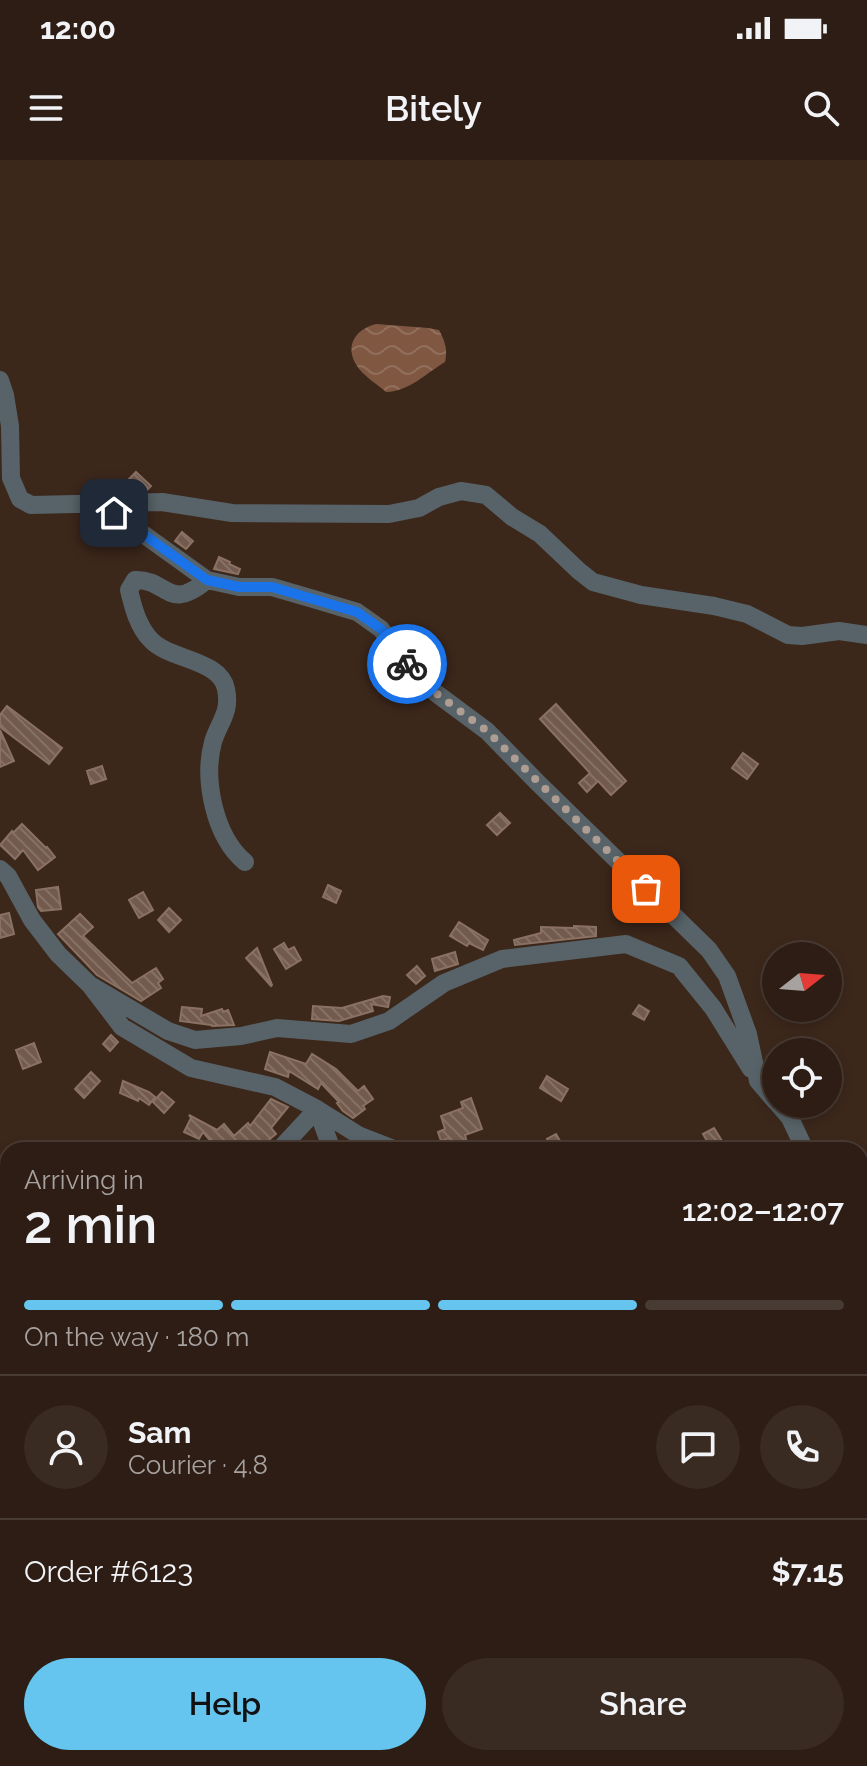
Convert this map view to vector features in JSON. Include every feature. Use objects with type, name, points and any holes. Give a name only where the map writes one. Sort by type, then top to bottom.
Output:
[{"type":"street","points":[[0,380],[10,426],[11,478],[20,499],[31,505],[162,502],[232,513],[389,514],[419,508],[439,497],[461,491],[486,495],[512,517],[540,534],[593,582],[641,595],[747,614],[788,635],[839,631],[867,635]]},
{"type":"street","points":[[88,504],[114,513],[207,580],[239,587],[272,587],[357,612],[381,629],[425,685],[487,731],[709,950],[727,976],[748,1034],[758,1081]]},
{"type":"street","points":[[207,580],[184,595],[168,593],[143,580],[135,580],[129,590],[134,613],[152,642],[211,669],[223,678],[227,692],[226,716],[214,740],[209,787],[220,828],[239,858],[245,862]]},
{"type":"street","points":[[0,869],[8,876],[32,920],[49,943],[90,985],[122,1027],[191,1068],[275,1087],[375,1142]]},
{"type":"street","points":[[90,985],[168,1031],[195,1040],[241,1036],[277,1028],[351,1034],[389,1021],[444,983],[502,959],[626,944],[679,966],[713,1008],[762,1086]]},
{"type":"street","points":[[286,1142],[317,1109]]},
{"type":"street","points":[[317,1109],[329,1142]]},
{"type":"street","points":[[790,1118],[801,1142]]},
{"type":"water","points":[[376,324],[439,330],[445,346],[445,362],[410,385],[386,392],[360,370],[352,355],[356,336]]},
{"type":"building","points":[[136,472],[151,486],[147,490],[136,491],[127,481]]},
{"type":"building","points":[[182,532],[193,541],[186,549],[175,541]]},
{"type":"building","points":[[219,557],[240,569],[238,574],[214,569]]},
{"type":"building","points":[[556,704],[626,781],[611,795],[598,781],[587,792],[579,783],[590,773],[540,719]]},
{"type":"building","points":[[7,706],[62,748],[49,764],[0,727],[0,715]]},
{"type":"building","points":[[0,730],[14,761],[0,767]]},
{"type":"building","points":[[743,753],[758,764],[747,779],[732,768]]},
{"type":"building","points":[[102,766],[106,779],[91,784],[87,771]]},
{"type":"building","points":[[500,813],[510,823],[497,835],[487,825]]},
{"type":"building","points":[[22,824],[55,857],[38,870],[23,850],[15,859],[0,845]]},
{"type":"building","points":[[328,885],[341,891],[336,903],[323,897]]},
{"type":"building","points":[[58,887],[61,909],[41,911],[36,890]]},
{"type":"building","points":[[143,892],[153,910],[139,918],[129,900]]},
{"type":"building","points":[[169,908],[181,920],[169,932],[158,920]]},
{"type":"building","points":[[9,913],[14,934],[0,938],[0,915]]},
{"type":"building","points":[[80,914],[93,927],[83,936],[132,983],[156,968],[163,979],[158,983],[161,988],[141,1001],[97,975],[58,934]]},
{"type":"building","points":[[459,922],[488,940],[483,950],[469,943],[467,946],[450,936]]},
{"type":"building","points":[[541,927],[596,927],[596,936],[515,945],[514,940],[541,933]]},
{"type":"building","points":[[284,943],[288,950],[294,947],[301,960],[286,969],[274,949]]},
{"type":"building","points":[[257,948],[272,985],[271,986],[246,958]]},
{"type":"building","points":[[455,952],[458,964],[435,971],[432,959]]},
{"type":"building","points":[[417,966],[425,976],[416,984],[407,975]]},
{"type":"building","points":[[383,996],[390,997],[388,1007],[371,1004],[373,1011],[339,1021],[312,1019],[313,1006],[342,1008]]},
{"type":"building","points":[[639,1005],[649,1011],[644,1020],[633,1014]]},
{"type":"building","points":[[182,1007],[202,1009],[201,1016],[228,1010],[234,1025],[212,1026],[180,1021]]},
{"type":"building","points":[[111,1035],[118,1042],[110,1051],[103,1044]]},
{"type":"building","points":[[34,1043],[41,1062],[23,1069],[16,1050]]},
{"type":"building","points":[[270,1052],[306,1064],[312,1054],[336,1069],[358,1091],[364,1086],[373,1099],[353,1118],[343,1111],[339,1102],[321,1083],[318,1089],[289,1071],[288,1077],[265,1069]]},
{"type":"building","points":[[91,1072],[100,1081],[84,1098],[75,1089]]},
{"type":"building","points":[[547,1076],[568,1089],[561,1101],[540,1088]]},
{"type":"building","points":[[123,1081],[155,1097],[149,1105],[139,1098],[138,1101],[120,1093]]},
{"type":"building","points":[[162,1092],[174,1102],[164,1113],[153,1102]]},
{"type":"building","points":[[471,1098],[482,1129],[465,1135],[467,1142],[451,1142],[449,1138],[441,1141],[438,1132],[445,1129],[441,1116],[463,1108],[461,1102]]},
{"type":"building","points":[[271,1099],[288,1107],[271,1128],[276,1134],[266,1142],[211,1142],[203,1132],[199,1139],[184,1132],[191,1118],[189,1115],[217,1130],[224,1124],[234,1136],[248,1123],[250,1126]]},
{"type":"building","points":[[714,1128],[723,1142],[708,1142],[703,1134]]},
{"type":"building","points":[[556,1134],[561,1142],[549,1142],[547,1139]]},
{"type":"way so far","points":[[407,664],[425,685],[487,731],[646,889]]},
{"type":"route","points":[[114,513],[207,580],[239,587],[272,587],[357,612],[381,629],[407,664]]}]
